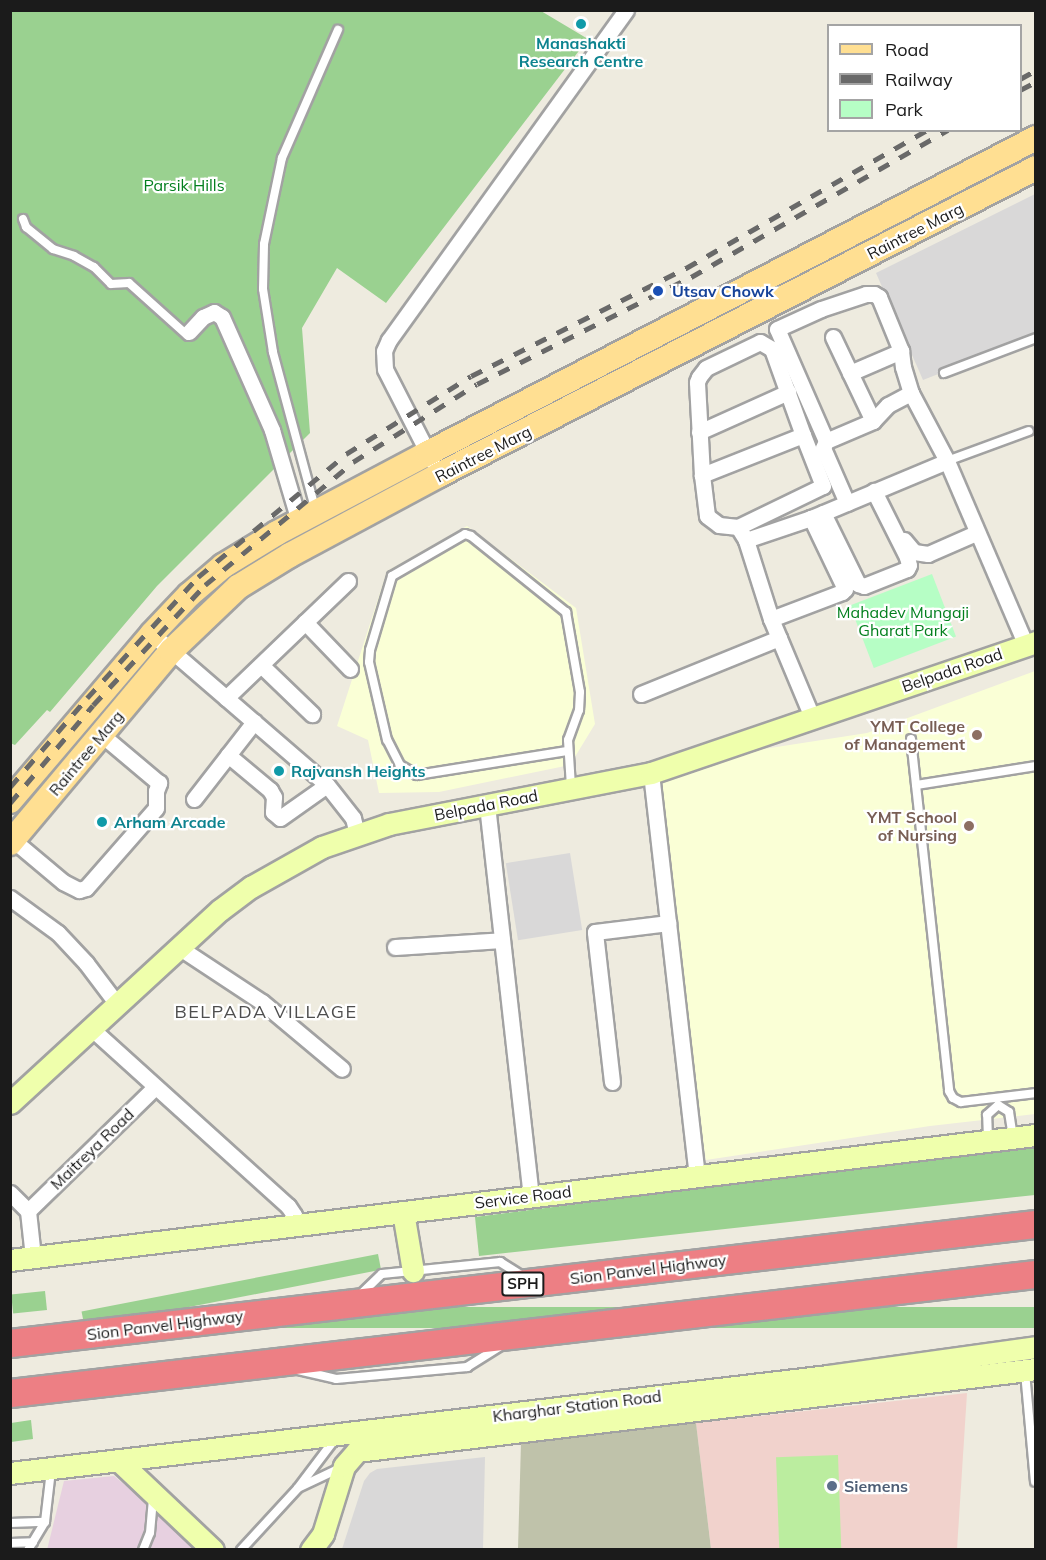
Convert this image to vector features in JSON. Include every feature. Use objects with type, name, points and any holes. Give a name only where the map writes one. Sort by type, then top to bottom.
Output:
[{"type":"highway","name":"Sion Panvel Highway","points":[[10,1343],[1035,1224]]},
{"type":"highway","points":[[10,1393],[1035,1274]]},
{"type":"main road","name":"Raintree Marg","points":[[10,801],[152,634],[189,595],[223,566],[308,517],[428,453],[1035,138]]},
{"type":"main road","name":"Raintree Marg","points":[[12,842],[171,651],[238,587],[290,555],[440,475],[1035,168]]},
{"type":"street","points":[[440,475],[385,369],[384,351],[388,340],[626,10]]},
{"type":"street","points":[[826,441],[777,329],[821,309],[866,294],[874,294],[879,297],[902,351],[903,367],[911,393],[947,461],[976,533],[1030,644]]},
{"type":"street","points":[[189,332],[203,317],[214,312],[222,317],[253,382],[308,517]]},
{"type":"street","points":[[833,337],[873,422]]},
{"type":"street","points":[[760,342],[772,349],[823,483],[738,527],[719,525],[707,516],[699,432],[697,382],[699,377],[706,368],[760,342]]},
{"type":"street","points":[[850,373],[902,351]]},
{"type":"street","points":[[699,432],[788,392]]},
{"type":"street","points":[[847,503],[823,448],[826,441],[873,422],[888,405],[911,393]]},
{"type":"street","points":[[702,475],[803,435]]},
{"type":"street","points":[[746,540],[847,503],[947,461]]},
{"type":"street","points":[[641,694],[845,589],[821,513],[819,487]]},
{"type":"street","points":[[821,513],[858,584],[864,586],[907,569],[909,565],[907,557],[877,490]]},
{"type":"street","points":[[877,490],[908,547],[914,552],[928,555],[976,533]]},
{"type":"street","points":[[738,527],[746,540],[775,627],[812,717]]},
{"type":"street","points":[[226,698],[348,581]]},
{"type":"street","points":[[775,627],[792,618]]},
{"type":"street","points":[[305,622],[350,669]]},
{"type":"street","points":[[152,634],[327,785],[352,818],[357,834]]},
{"type":"street","name":"Belpada Road","points":[[10,1103],[220,910],[251,887],[313,851],[389,824],[651,773],[1030,644]]},
{"type":"street","points":[[261,665],[312,714]]},
{"type":"street","points":[[194,799],[254,722]]},
{"type":"street","points":[[12,842],[63,882],[79,890],[86,888],[156,808],[156,791],[159,783],[102,735]]},
{"type":"street","points":[[228,755],[270,790],[273,797],[273,812],[280,818],[327,785]]},
{"type":"street","points":[[651,773],[697,1176]]},
{"type":"street","points":[[488,805],[531,1196]]},
{"type":"street","points":[[10,898],[58,933],[86,963],[117,1004]]},
{"type":"street","points":[[612,1082],[595,932],[668,923]]},
{"type":"street","points":[[395,947],[502,940]]},
{"type":"street","points":[[180,948],[262,1002],[342,1069]]},
{"type":"street","points":[[92,1029],[288,1206],[297,1225]]},
{"type":"street","name":"Maitreya Road","points":[[28,1211],[155,1086]]},
{"type":"street","name":"Service Road","points":[[10,1260],[1035,1135]]},
{"type":"street","points":[[10,1193],[28,1211],[33,1257]]},
{"type":"street","points":[[403,1212],[413,1270]]},
{"type":"street","name":"Kharghar Station Road","points":[[344,1466],[357,1451],[829,1385],[1035,1347]]},
{"type":"street","name":"Kharghar Station Road","points":[[10,1473],[338,1435],[829,1385],[1030,1370]]},
{"type":"street","points":[[118,1460],[213,1550]]},
{"type":"street","points":[[317,1544],[344,1466]]},
{"type":"lane","points":[[308,517],[273,352],[263,289],[264,244],[282,158],[338,30]]},
{"type":"lane","points":[[23,219],[26,227],[53,249],[74,256],[94,267],[111,284],[129,283],[187,337],[189,332]]},
{"type":"lane","points":[[944,374],[1035,338]]},
{"type":"lane","points":[[947,461],[1029,431]]},
{"type":"lane","points":[[567,751],[417,775],[400,765],[387,740],[369,662],[392,576],[465,534],[475,538],[566,612],[580,692],[579,710],[568,740],[567,751],[572,789]]},
{"type":"lane","points":[[911,739],[949,1091],[953,1098],[961,1102],[998,1101],[1035,1093]]},
{"type":"lane","points":[[916,785],[1035,766]]},
{"type":"lane","points":[[998,1101],[1009,1112],[1013,1137]]},
{"type":"lane","points":[[989,1140],[987,1115],[998,1101]]},
{"type":"lane","points":[[350,1304],[382,1274],[413,1270],[500,1262],[534,1282]]},
{"type":"lane","points":[[1030,1370],[1035,1482]]},
{"type":"lane","points":[[242,1550],[298,1488],[338,1435]]},
{"type":"lane","points":[[298,1488],[344,1466]]},
{"type":"lane","points":[[10,1543],[30,1546],[45,1522],[51,1468]]},
{"type":"lane","points":[[143,1550],[150,1533],[153,1493]]},
{"type":"lane","points":[[10,1523],[45,1522]]},
{"type":"shaded area","points":[[1035,194],[1035,336],[923,380],[876,273]]},
{"type":"shaded area","points":[[467,526],[576,608],[595,724],[570,765],[439,792],[379,793],[368,740],[337,726],[387,571]]},
{"type":"shaded area","points":[[1035,671],[1035,1114],[930,1126],[706,1160],[642,768],[867,733]]},
{"type":"shaded area","points":[[570,853],[582,930],[518,940],[506,863]]},
{"type":"shaded area","name":"Siemens","points":[[967,1393],[957,1549],[711,1549],[696,1423]]},
{"type":"shaded area","points":[[696,1423],[711,1549],[518,1549],[521,1443]]},
{"type":"shaded area","points":[[485,1457],[483,1549],[342,1549],[364,1481],[370,1473],[377,1469]]},
{"type":"shaded area","points":[[114,1476],[204,1549],[47,1550],[64,1481]]},
{"type":"green space","name":"Parsik Hills","points":[[10,11],[541,11],[588,39],[386,303],[337,268],[302,328],[310,433],[157,586],[50,712],[47,710],[15,745],[10,743]]},
{"type":"green space","name":"Mahadev Mungaji Gharat Park","points":[[932,574],[956,637],[874,668],[850,606]]},
{"type":"green space","points":[[1035,1146],[1035,1195],[479,1256],[475,1217]]},
{"type":"green space","points":[[378,1254],[381,1270],[85,1327],[82,1312]]},
{"type":"green space","points":[[45,1291],[47,1310],[13,1313],[11,1295]]},
{"type":"green space","points":[[106,1307],[1035,1307],[1035,1328],[106,1328]]},
{"type":"green space","points":[[31,1420],[33,1439],[11,1442],[11,1423]]},
{"type":"green space","points":[[838,1455],[841,1549],[779,1550],[776,1457]]},
{"type":"railway","points":[[1022,78],[1036,70]]},
{"type":"railway","points":[[1022,89],[1036,82]]},
{"type":"railway","points":[[10,787],[87,698],[198,577],[346,454],[471,376],[686,268],[924,132]]},
{"type":"railway","points":[[10,803],[93,705],[205,585],[353,462],[477,384],[691,277],[945,132]]},
{"type":"place","name":"Manashakti Research Centre","points":[[581,24]]},
{"type":"place","name":"Utsav Chowk","points":[[658,291]]},
{"type":"place","name":"YMT College of Management","points":[[977,735]]},
{"type":"place","name":"Rajvansh Heights","points":[[279,771]]},
{"type":"place","name":"Arham Arcade","points":[[102,822]]},
{"type":"place","name":"YMT School of Nursing","points":[[969,826]]},
{"type":"place","name":"Siemens","points":[[832,1486]]},
{"type":"district","name":"BELPADA VILLAGE","points":[[266,1012]]}]
